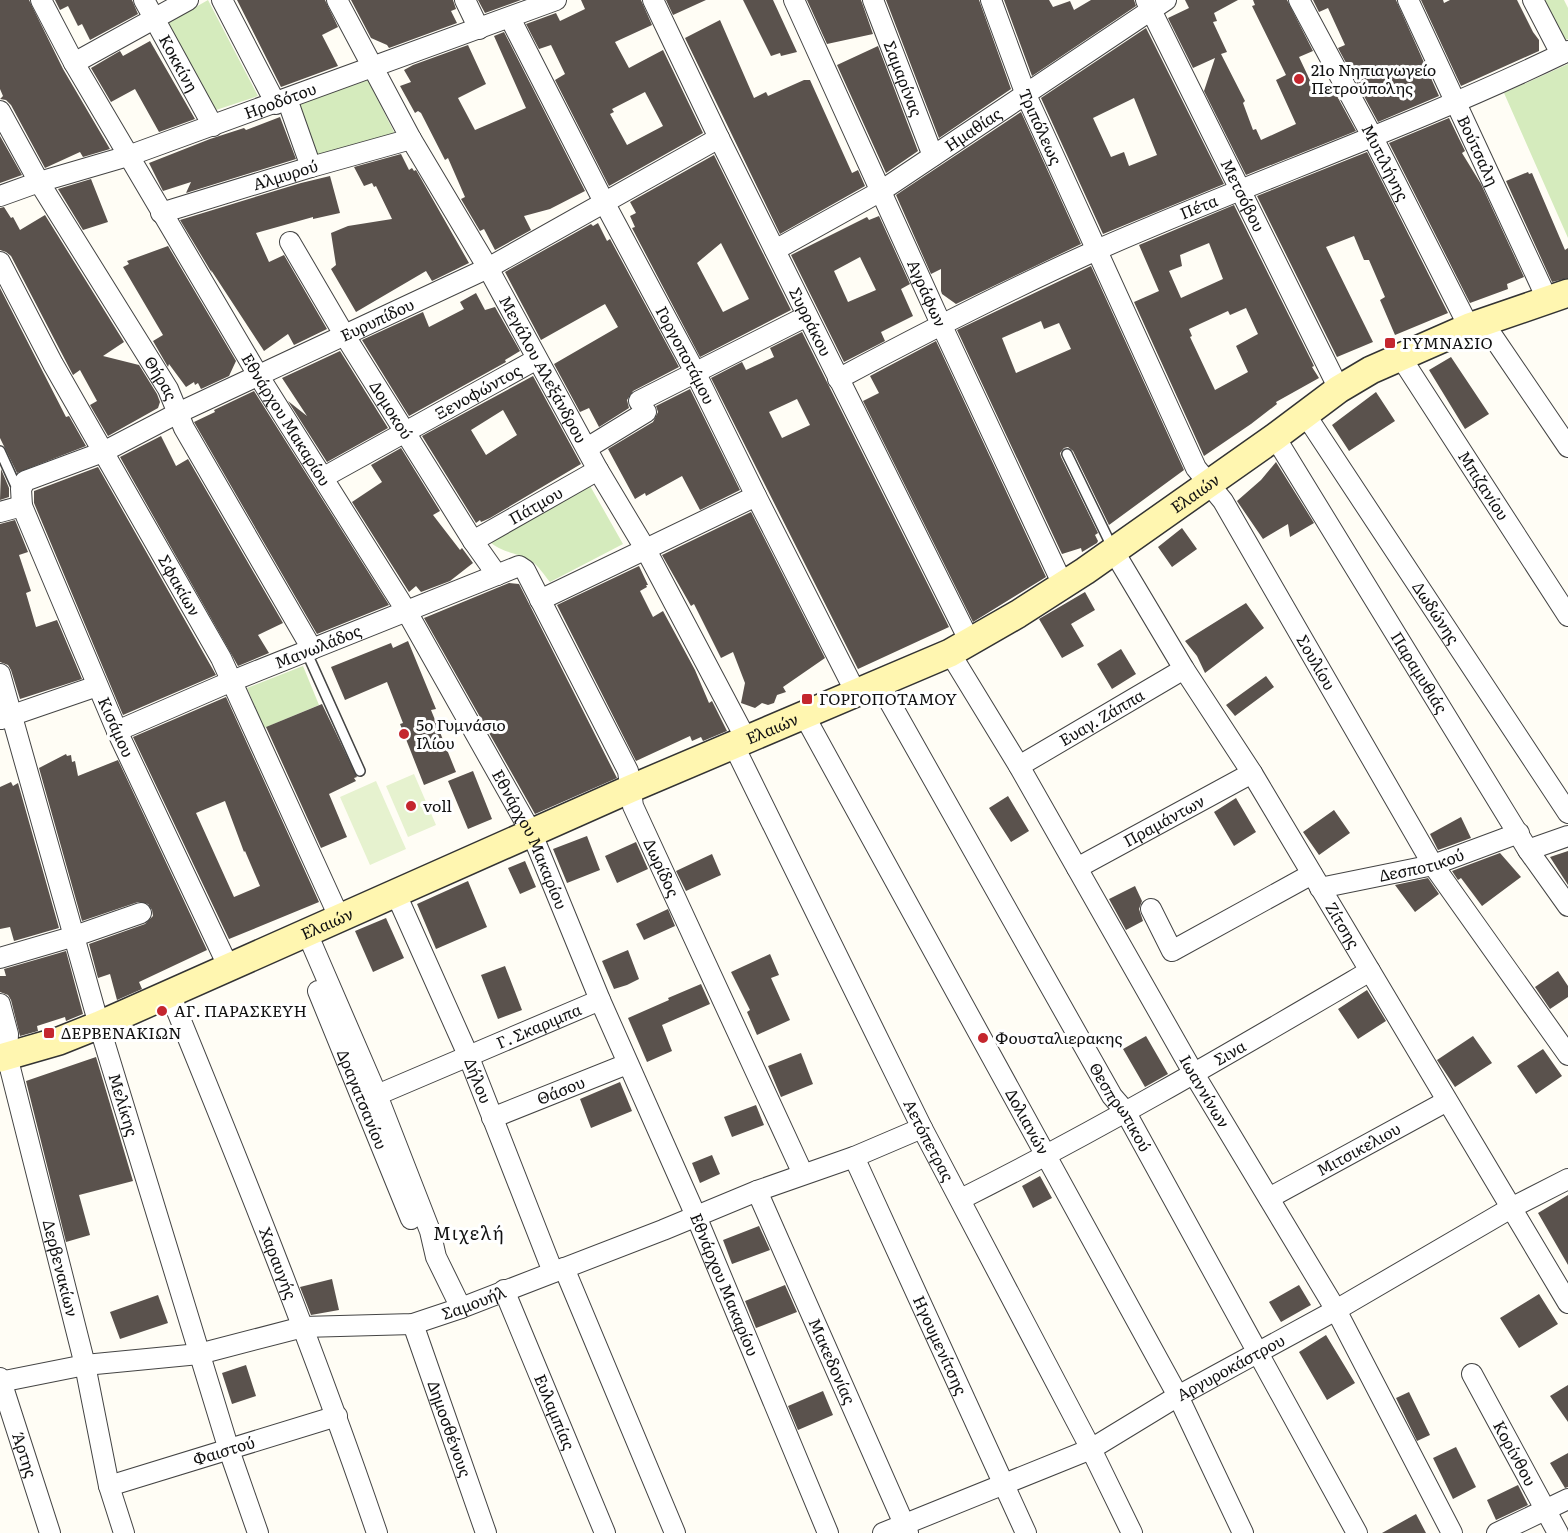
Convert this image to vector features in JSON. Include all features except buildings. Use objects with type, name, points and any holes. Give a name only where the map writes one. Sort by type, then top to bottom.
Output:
[{"type":"street","name":"Εθνάρχου Μακαρίου","points":[[40,0],[161,213],[258,375],[407,612],[532,834],[627,1064],[696,1216],[828,1533]]},
{"type":"street","name":"Κοκκίνη","points":[[144,0],[213,126]]},
{"type":"street","points":[[74,63],[188,0]]},
{"type":"street","points":[[222,0],[281,101],[311,167]]},
{"type":"street","name":"Μεγάλου Αλεξάνδρου","points":[[336,0],[411,140],[488,268],[598,470],[646,550],[740,742]]},
{"type":"street","points":[[465,0],[479,29]]},
{"type":"street","name":"Ηροδότου","points":[[0,196],[128,156],[556,0]]},
{"type":"street","name":"Συρράκου","points":[[653,0],[838,379],[960,648]]},
{"type":"street","name":"Αγράφων","points":[[795,0],[941,324],[1063,585]]},
{"type":"street","name":"Σαμαρίνας","points":[[873,0],[933,156]]},
{"type":"street","name":"Τριπόλεως","points":[[990,0],[1026,95],[1098,250]]},
{"type":"street","name":"Μυτιλήνης","points":[[1299,0],[1476,324],[1568,447]]},
{"type":"street","name":"Βούτσαλη","points":[[1408,0],[1547,304]]},
{"type":"street","points":[[1533,0],[1564,53]]},
{"type":"street","name":"Ημαθίας","points":[[775,250],[881,190],[1026,95],[1154,3]]},
{"type":"street","name":"Μετσόβου","points":[[1154,3],[1239,190],[1339,389]]},
{"type":"street","name":"Γοργοποτάμου","points":[[510,18],[604,202],[695,372],[756,496],[867,688]]},
{"type":"street","name":"Πέτα","points":[[838,379],[941,324],[1098,250],[1564,53]]},
{"type":"street","name":"Θήρας","points":[[0,111],[39,182],[168,389],[190,438],[309,650]]},
{"type":"street","name":"Ευρυπίδου","points":[[0,512],[23,492],[178,413],[488,268],[719,138]]},
{"type":"street","name":"Αλμυρού","points":[[161,213],[311,167],[411,140]]},
{"type":"street","name":"Δομοκού","points":[[290,242],[345,336],[473,541],[497,575]]},
{"type":"street","name":"Σουλίου","points":[[1098,250],[1196,468],[1223,501],[1433,865],[1568,1055]]},
{"type":"street","name":"Σφακίων","points":[[0,262],[53,364],[221,658],[340,919]]},
{"type":"street","name":"Ελαιών","points":[[3,1057],[59,1041],[99,1025],[630,789],[960,648],[1063,585],[1275,437],[1339,389],[1371,369],[1476,324],[1547,304]]},
{"type":"street","points":[[587,448],[646,412],[639,401],[807,316]]},
{"type":"street","name":"Μπιζανίου","points":[[1400,356],[1568,616]]},
{"type":"street","name":"Ξενοφώντος","points":[[324,477],[537,358]]},
{"type":"street","name":"Δωδώνης","points":[[1305,414],[1568,813]]},
{"type":"street","name":"Παραμυθιάς","points":[[1275,437],[1523,842],[1568,906]]},
{"type":"street","name":"Πάτμου","points":[[473,541],[598,470]]},
{"type":"street","name":"Κισάμου","points":[[23,492],[97,686],[229,968]]},
{"type":"street","points":[[540,600],[756,496]]},
{"type":"street","name":"Ζίτσης","points":[[1113,550],[1184,669],[1252,773],[1568,1303]]},
{"type":"street","name":"Μανωλάδος","points":[[117,731],[232,681],[519,566]]},
{"type":"street","name":"Δωρίδος","points":[[519,566],[525,570],[628,771],[633,806],[803,1174]]},
{"type":"street","name":"Ιωαννίνων","points":[[960,648],[1019,766],[1194,1074],[1336,1310],[1452,1533]]},
{"type":"street","name":"Ευαγ. Ζάππα","points":[[1019,766],[1184,669]]},
{"type":"street","name":"Μελίκης","points":[[0,674],[6,717],[75,936],[99,1025],[199,1354],[258,1533]]},
{"type":"street","points":[[6,717],[97,686]]},
{"type":"street","name":"Θεσπρωτικού","points":[[867,688],[1106,1086],[1125,1111],[1357,1533]]},
{"type":"street","name":"Δολιανών","points":[[804,715],[1178,1396],[1243,1533]]},
{"type":"street","name":"Αετόπετρας","points":[[740,742],[922,1128],[1091,1449],[1132,1533]]},
{"type":"street","name":"Πραμάντων","points":[[1077,868],[1252,773]]},
{"type":"street","name":"Δεσποτικού","points":[[1151,909],[1172,951],[1316,881],[1433,865],[1523,842],[1568,836]]},
{"type":"street","name":"Δήλου","points":[[396,894],[468,1055],[492,1118],[558,1270],[675,1533]]},
{"type":"street","points":[[0,958],[75,936],[141,913]]},
{"type":"street","name":"Δραγατσανίου","points":[[301,936],[377,1095],[430,1231],[436,1257],[461,1308]]},
{"type":"street","name":"Δραγατσανίου","points":[[301,936],[418,1237],[436,1257]]},
{"type":"street","name":"Σινα","points":[[961,1199],[1047,1156],[1194,1074],[1370,971]]},
{"type":"street","name":"Χαραυγής","points":[[170,994],[303,1327],[337,1416],[377,1533]]},
{"type":"street","name":"Γ. Σκαριμπα","points":[[377,1095],[600,1000]]},
{"type":"street","name":"Δερβενακίων","points":[[0,1004],[8,1034],[3,1057],[85,1365],[109,1486],[124,1533]]},
{"type":"street","name":"Θάσου","points":[[492,1118],[627,1064]]},
{"type":"street","name":"Μιτσικελιου","points":[[1269,1198],[1447,1101]]},
{"type":"street","name":"Σαμουήλ","points":[[0,1380],[85,1365],[199,1354],[303,1327],[413,1324],[461,1308],[757,1191],[854,1157],[922,1128]]},
{"type":"street","name":"Ηγουμενίτσης","points":[[854,1157],[1026,1533]]},
{"type":"street","name":"Αργυροκάστρου","points":[[883,1533],[906,1529],[1004,1484],[1091,1449],[1178,1396],[1336,1310],[1511,1208],[1568,1179]]},
{"type":"street","name":"Μακεδονίας","points":[[757,1191],[906,1529]]},
{"type":"street","name":"Ευλαμπίας","points":[[504,1290],[605,1533]]},
{"type":"street","name":"Δημοσθένους","points":[[413,1324],[486,1533]]},
{"type":"street","name":"Κορίνθου","points":[[1472,1374],[1558,1533]]},
{"type":"street","name":"Άρτης","points":[[0,1380],[50,1533]]},
{"type":"street","name":"Φαιστού","points":[[109,1486],[337,1416]]},
{"type":"street","points":[[1497,1533],[1568,1499]]},
{"type":"lane","points":[[0,450],[15,484],[23,492]]},
{"type":"lane","points":[[1067,454],[1113,550]]},
{"type":"lane","points":[[309,650],[360,771]]},
{"type":"green space","points":[[208,0],[258,96],[213,111],[166,24]]},
{"type":"green space","points":[[1525,0],[1564,0],[1568,8],[1568,39],[1550,47]]},
{"type":"green space","points":[[1568,64],[1568,238],[1504,93]]},
{"type":"green space","points":[[368,80],[396,136],[314,159],[294,106]]},
{"type":"green space","points":[[589,484],[623,544],[550,582],[531,561],[499,548],[488,540]]},
{"type":"green space","points":[[303,666],[319,705],[264,728],[247,688]]},
{"type":"green space","name":"voll","points":[[414,774],[436,825],[408,837],[386,786]]},
{"type":"green space","points":[[376,781],[406,849],[370,865],[340,797]]},
{"type":"place","name":"21ο Νηπιαγωγείο Πετρούπολης","points":[[1299,79]]},
{"type":"place","name":"ΓΥΜΝΑΣΙΟ","points":[[1390,343]]},
{"type":"place","name":"ΓΟΡΓΟΠΟΤΑΜΟΥ","points":[[807,699]]},
{"type":"place","name":"5ο Γυμνάσιο Ιλίου","points":[[404,734]]},
{"type":"place","name":"voll","points":[[411,806]]},
{"type":"place","name":"ΑΓ. ΠΑΡΑΣΚΕΥΗ","points":[[162,1011]]},
{"type":"place","name":"ΔΕΡΒΕΝΑΚΙΩΝ","points":[[49,1033]]},
{"type":"place","name":"Φουσταλιερακης","points":[[983,1038]]},
{"type":"district","name":"Μιχελή","points":[[469,1234]]}]
